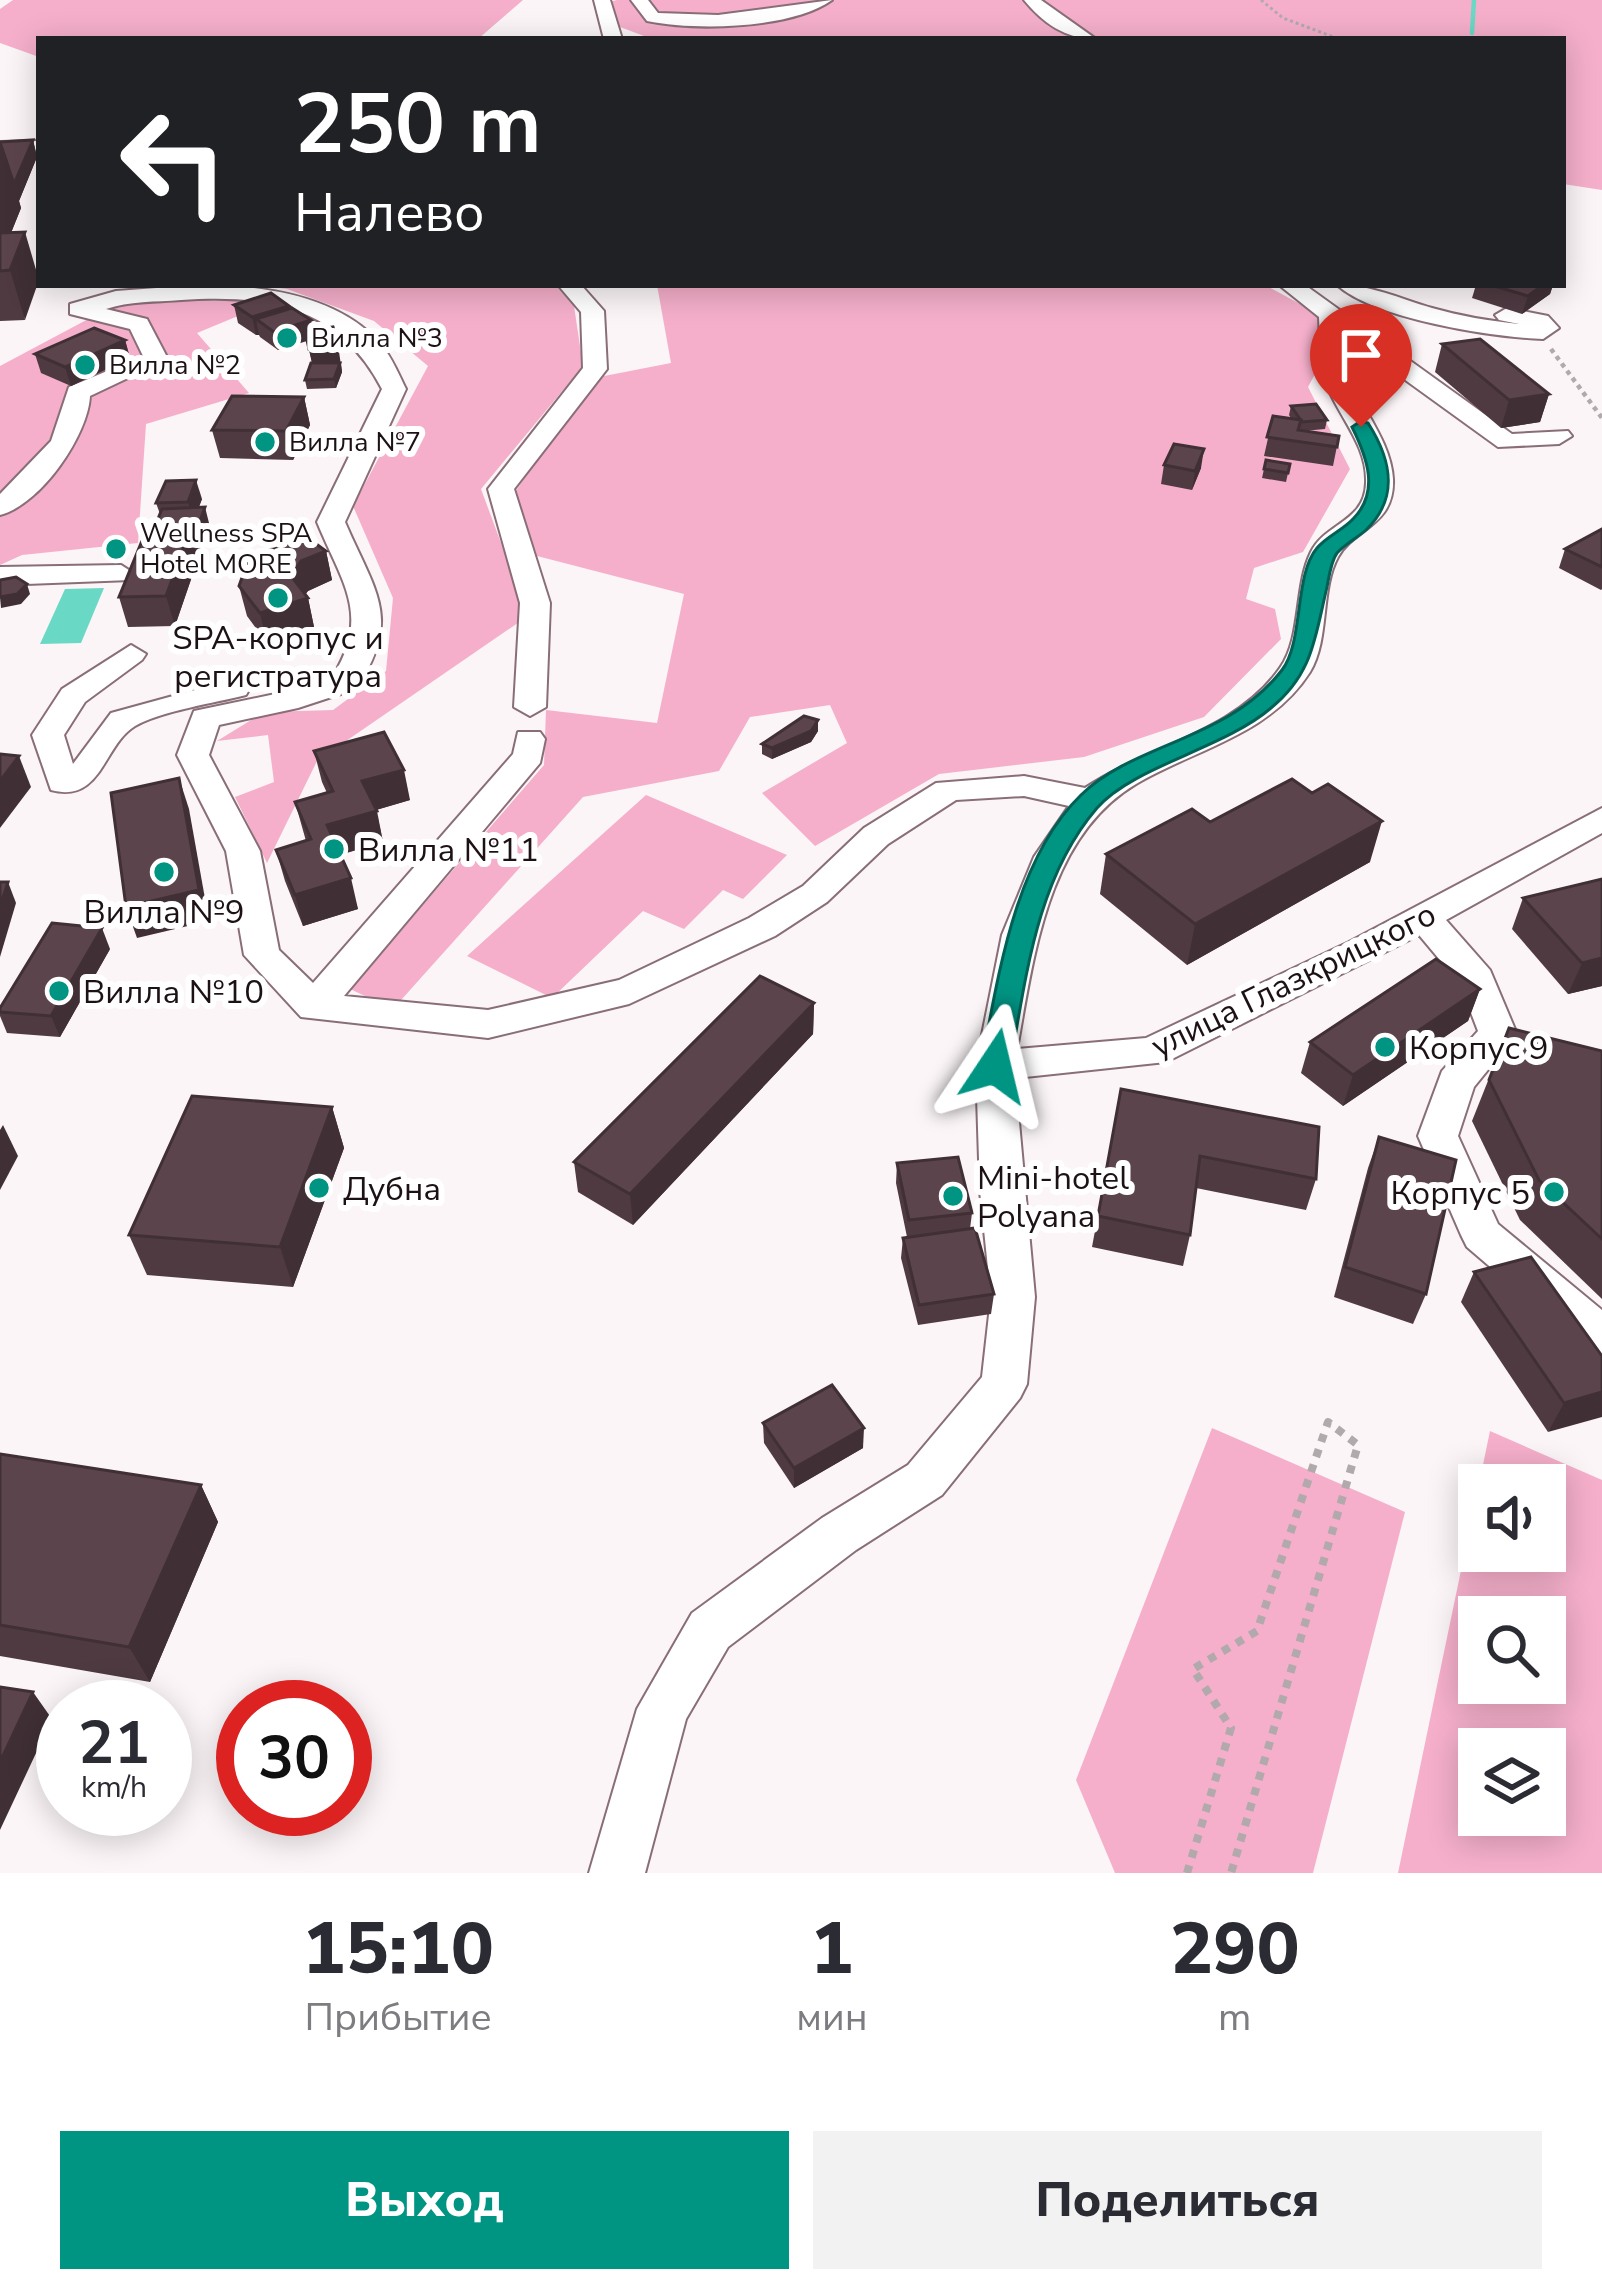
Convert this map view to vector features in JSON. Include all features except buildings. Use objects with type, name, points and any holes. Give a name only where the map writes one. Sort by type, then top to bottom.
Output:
[{"type":"street","points":[[602,0],[612,36]]},
{"type":"street","points":[[639,0],[653,17],[684,22],[758,16],[824,0]]},
{"type":"street","points":[[1032,0],[1046,15],[1082,36]]},
{"type":"street","points":[[0,148],[36,147]]},
{"type":"street","points":[[238,288],[307,308],[370,347],[394,389],[331,522],[368,611],[367,645],[345,682],[287,701],[205,718],[193,755],[244,850],[262,955],[314,1007],[488,1024],[629,991],[763,927],[815,894],[876,836],[948,790],[1024,787],[1090,800]]},
{"type":"street","points":[[314,1007],[529,756],[535,603],[500,488],[596,369],[592,311],[572,288]]},
{"type":"street","points":[[1294,288],[1507,442],[1558,436]]},
{"type":"street","points":[[1355,288],[1460,323],[1517,332],[1547,328],[1540,321],[1508,315]]},
{"type":"street","points":[[0,507],[30,484],[80,416],[78,392],[156,359],[139,324],[78,309],[116,298],[248,289]]},
{"type":"street","points":[[617,1873],[663,1709],[710,1630],[838,1534],[925,1480],[1004,1384],[1013,1297],[1000,1191],[995,1066],[1020,934],[1052,857],[1090,800],[1127,775],[1205,741],[1264,703],[1297,668],[1324,552],[1360,524],[1376,504],[1380,481],[1375,454],[1335,374],[1330,314]]},
{"type":"street","points":[[0,576],[122,574]]},
{"type":"street","points":[[131,654],[73,696],[48,735],[63,783],[83,774],[122,720],[222,691],[291,677],[351,672]]},
{"type":"street","name":"улица Глазкрицкого","points":[[995,1066],[1152,1052],[1424,918],[1602,819]]},
{"type":"street","points":[[1424,918],[1477,979],[1498,1034],[1456,1082],[1438,1136],[1482,1235],[1602,1336]]},
{"type":"path","points":[[1261,0],[1283,18],[1332,36]]},
{"type":"path","points":[[1553,350],[1602,418]]},
{"type":"path","points":[[1187,1873],[1231,1728],[1193,1669],[1257,1630],[1328,1422],[1358,1445],[1231,1873]]},
{"type":"shaded area","points":[[13,0],[523,0],[481,36],[36,36],[36,56],[0,43],[0,9]]},
{"type":"shaded area","points":[[1602,0],[1602,190],[1566,184],[1566,36],[644,36],[620,27],[609,2]]},
{"type":"shaded area","points":[[280,288],[558,288],[574,306],[583,366],[481,489],[528,616],[317,761],[267,863],[235,797],[274,782],[268,735],[217,741],[264,712],[333,710],[386,671],[393,598],[353,506],[428,366],[374,321]]},
{"type":"shaded area","points":[[658,288],[1271,288],[1341,326],[1308,387],[1350,469],[1303,552],[1254,568],[1246,599],[1275,609],[1281,639],[1204,717],[1084,757],[939,774],[815,846],[762,793],[847,743],[830,705],[750,717],[719,771],[583,797],[393,1009],[350,989],[544,765],[546,710],[657,723],[684,594],[537,556],[515,492],[594,378],[671,363]]},
{"type":"shaded area","points":[[122,301],[274,301],[197,333],[249,393],[146,424],[138,543],[22,555],[0,565],[0,366]]},
{"type":"shaded area","points":[[104,588],[81,643],[40,644],[65,589]]},
{"type":"shaded area","points":[[646,795],[787,855],[743,899],[723,890],[684,929],[643,911],[552,998],[467,956]]},
{"type":"shaded area","points":[[1212,1428],[1405,1512],[1313,1873],[1115,1873],[1076,1780]]},
{"type":"shaded area","points":[[1490,1431],[1565,1464],[1483,1464]]},
{"type":"shaded area","points":[[1566,1464],[1602,1480],[1602,1873],[1398,1873],[1461,1572],[1566,1572]]},
{"type":"waterway","points":[[1472,33],[1474,0]]},
{"type":"place","name":"Вилла №3","points":[[287,338]]},
{"type":"place","name":"Вилла №2","points":[[85,365]]},
{"type":"place","name":"Вилла №7","points":[[265,442]]},
{"type":"place","name":"Wellness SPA Hotel MORE","points":[[116,549]]},
{"type":"place","name":"SPA-корпус и регистратура","points":[[278,598]]},
{"type":"place","name":"Вилла №11","points":[[334,849]]},
{"type":"place","name":"Вилла №9","points":[[164,872]]},
{"type":"place","name":"Вилла №10","points":[[59,991]]},
{"type":"place","name":"Корпус 9","points":[[1385,1047]]},
{"type":"place","name":"Дубна","points":[[319,1188]]},
{"type":"place","name":"Корпус 5","points":[[1554,1192]]},
{"type":"place","name":"Mini-hotel Polyana","points":[[953,1196]]},
{"type":"route","points":[[995,1066],[1020,934],[1052,857],[1090,800],[1127,775],[1205,741],[1264,703],[1297,668],[1324,552],[1360,524],[1376,504],[1380,481],[1375,454],[1361,427]]}]
